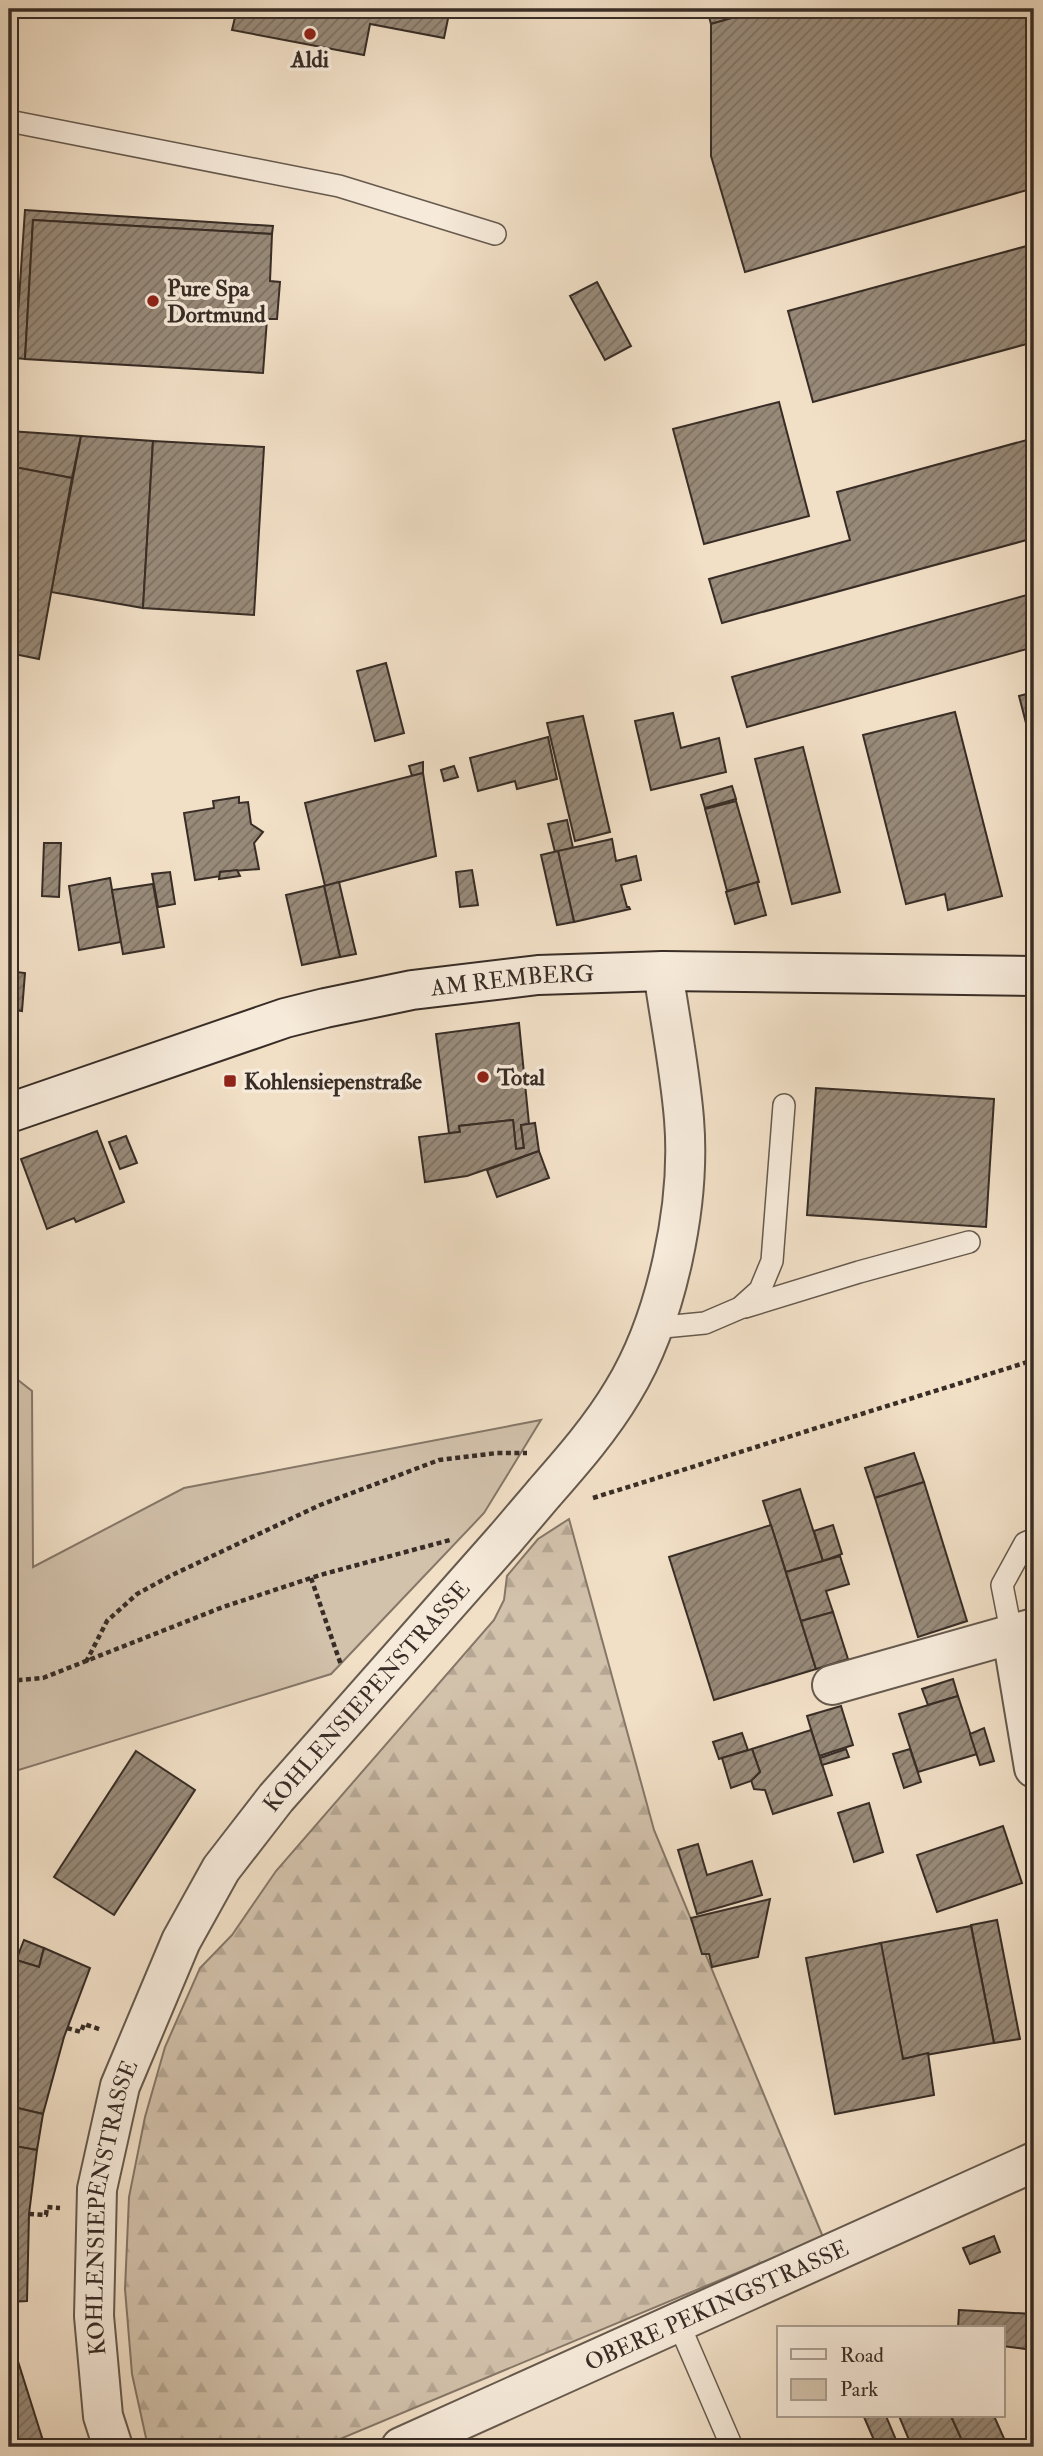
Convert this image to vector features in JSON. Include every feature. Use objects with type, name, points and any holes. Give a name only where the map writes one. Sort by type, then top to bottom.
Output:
[{"type":"street","name":"AM REMBERG","points":[[9,1113],[222,1039],[325,1008],[412,990],[538,975],[663,971],[1034,976]]},
{"type":"street","name":"KOHLENSIEPENSTRASSE","points":[[113,2447],[103,2416],[94,2316],[97,2189],[120,2086],[181,1941],[221,1869],[276,1798],[557,1478],[602,1424],[625,1389],[653,1328],[674,1259],[684,1170],[684,1120],[663,971]]},
{"type":"street","points":[[832,1685],[1023,1632],[1034,1768]]},
{"type":"street","name":"OBERE PEKINGSTRASSE","points":[[401,2447],[1034,2162]]},
{"type":"lane","points":[[9,121],[340,186],[495,234]]},
{"type":"lane","points":[[740,1308],[760,1290],[772,1261],[784,1105]]},
{"type":"lane","points":[[653,1328],[705,1324],[740,1308],[969,1242]]},
{"type":"lane","points":[[1023,1632],[1002,1585],[1025,1543],[1034,1539]]},
{"type":"lane","points":[[678,2322],[732,2447]]},
{"type":"path","points":[[590,1499],[1034,1360]]},
{"type":"path","points":[[86,1663],[107,1621],[137,1594],[320,1505],[439,1460],[497,1453],[547,1456],[557,1478]]},
{"type":"path","points":[[9,1681],[43,1678],[223,1607],[311,1578],[450,1539]]},
{"type":"path","points":[[311,1578],[340,1662]]},
{"type":"path","points":[[67,2028],[81,2032],[83,2024],[110,2032]]},
{"type":"path","points":[[29,2214],[47,2215],[47,2207],[72,2209]]},
{"type":"green space","points":[[9,1373],[32,1391],[33,1567],[184,1488],[541,1420],[484,1513],[331,1674],[9,1773]]},
{"type":"green space","points":[[569,1519],[654,1830],[823,2237],[321,2447],[148,2447],[132,2374],[125,2289],[129,2197],[145,2117],[165,2047],[200,1968],[232,1935],[276,1871],[494,1620],[504,1600],[507,1576],[538,1539]]},
{"type":"building","name":"Aldi","points":[[237,9],[450,9],[444,38],[370,24],[364,55],[232,30]]},
{"type":"building","points":[[707,9],[763,9],[711,24]]},
{"type":"building","points":[[763,9],[1034,9],[1034,188],[745,272],[711,156],[711,24]]},
{"type":"building","points":[[25,210],[273,226],[272,234],[33,220],[25,359],[15,358]]},
{"type":"building","name":"Pure Spa Dortmund","points":[[33,220],[272,234],[270,281],[280,282],[277,319],[267,319],[263,373],[25,359]]},
{"type":"building","points":[[1034,244],[1034,342],[813,402],[788,311]]},
{"type":"building","points":[[597,282],[631,346],[605,360],[570,296]]},
{"type":"building","points":[[779,402],[809,516],[704,544],[673,429]]},
{"type":"building","points":[[9,431],[81,436],[72,478],[9,466]]},
{"type":"building","points":[[81,436],[153,441],[143,608],[51,592]]},
{"type":"building","points":[[1034,438],[1034,538],[722,623],[709,579],[850,540],[837,492]]},
{"type":"building","points":[[153,441],[264,447],[254,615],[143,608]]},
{"type":"building","points":[[9,466],[72,478],[39,659],[9,653]]},
{"type":"building","points":[[1034,593],[1034,647],[747,727],[732,677]]},
{"type":"building","points":[[386,663],[404,733],[375,741],[357,671]]},
{"type":"building","points":[[1034,692],[1034,754],[1019,696]]},
{"type":"building","points":[[955,712],[1002,896],[948,910],[945,894],[906,904],[863,735]]},
{"type":"building","points":[[673,713],[681,748],[719,738],[726,772],[651,790],[635,721]]},
{"type":"building","points":[[583,716],[610,832],[575,841],[547,723]]},
{"type":"building","points":[[548,737],[557,779],[517,789],[515,781],[478,791],[470,758]]},
{"type":"building","points":[[803,747],[840,892],[792,904],[755,759]]},
{"type":"building","points":[[423,762],[423,773],[412,776],[409,766]]},
{"type":"building","points":[[454,766],[458,777],[444,781],[441,770]]},
{"type":"building","points":[[423,773],[436,856],[325,886],[305,803]]},
{"type":"building","points":[[732,786],[736,799],[705,808],[701,795]]},
{"type":"building","points":[[239,797],[239,803],[248,802],[251,824],[263,832],[254,843],[259,869],[220,872],[221,876],[195,880],[184,813],[214,808],[213,801]]},
{"type":"building","points":[[736,801],[759,882],[727,891],[705,809]]},
{"type":"building","points":[[567,820],[573,848],[555,852],[548,824]]},
{"type":"building","points":[[612,839],[616,861],[636,856],[641,880],[621,885],[627,907],[630,909],[574,922],[558,851]]},
{"type":"building","points":[[44,843],[61,843],[59,897],[42,896]]},
{"type":"building","points":[[558,851],[574,922],[557,925],[541,855]]},
{"type":"building","points":[[237,870],[240,876],[219,879],[220,872]]},
{"type":"building","points":[[472,870],[478,905],[460,907],[456,872]]},
{"type":"building","points":[[170,872],[175,904],[158,907],[152,874]]},
{"type":"building","points":[[110,878],[121,942],[79,950],[69,886]]},
{"type":"building","points":[[339,882],[356,954],[340,957],[324,886]]},
{"type":"building","points":[[757,882],[766,915],[735,924],[726,892]]},
{"type":"building","points":[[153,884],[164,947],[123,954],[112,890]]},
{"type":"building","points":[[324,886],[340,957],[302,965],[286,895]]},
{"type":"building","points":[[9,971],[25,973],[22,1011],[9,1009]]},
{"type":"building","name":"Total","points":[[519,1023],[529,1124],[521,1125],[524,1148],[516,1149],[513,1120],[459,1126],[460,1132],[449,1133],[436,1034]]},
{"type":"building","points":[[816,1088],[994,1099],[986,1227],[807,1215]]},
{"type":"building","points":[[513,1120],[516,1149],[524,1148],[521,1125],[535,1123],[539,1151],[467,1176],[425,1182],[419,1137],[460,1132],[459,1126]]},
{"type":"building","points":[[97,1131],[124,1202],[76,1222],[74,1218],[47,1229],[21,1159]]},
{"type":"building","points":[[126,1136],[137,1163],[120,1169],[109,1142]]},
{"type":"building","points":[[539,1151],[549,1178],[497,1197],[487,1170]]},
{"type":"building","points":[[9,1192],[17,1192],[16,1221],[9,1221]]},
{"type":"building","points":[[914,1453],[924,1482],[875,1498],[865,1468]]},
{"type":"building","points":[[924,1482],[967,1621],[918,1637],[875,1498]]},
{"type":"building","points":[[800,1489],[823,1561],[786,1572],[763,1501]]},
{"type":"building","points":[[771,1525],[816,1669],[714,1700],[669,1557]]},
{"type":"building","points":[[833,1525],[842,1554],[823,1561],[814,1531]]},
{"type":"building","points":[[840,1556],[849,1584],[826,1591],[833,1612],[801,1621],[786,1572]]},
{"type":"building","points":[[833,1612],[848,1659],[816,1669],[801,1621]]},
{"type":"building","points":[[953,1679],[958,1696],[928,1705],[922,1689]]},
{"type":"building","points":[[958,1696],[977,1754],[918,1772],[899,1714]]},
{"type":"building","points":[[841,1706],[853,1745],[819,1756],[807,1716]]},
{"type":"building","points":[[984,1728],[994,1761],[980,1765],[970,1734]]},
{"type":"building","points":[[811,1730],[832,1795],[773,1814],[765,1790],[754,1789],[751,1780],[760,1772],[752,1749]]},
{"type":"building","points":[[742,1733],[748,1750],[719,1759],[713,1742]]},
{"type":"building","points":[[752,1749],[760,1772],[751,1781],[731,1788],[722,1758]]},
{"type":"building","points":[[846,1749],[849,1757],[822,1765],[820,1758]]},
{"type":"building","points":[[910,1749],[921,1782],[904,1788],[893,1754]]},
{"type":"building","points":[[136,1751],[195,1790],[114,1915],[54,1877]]},
{"type":"building","points":[[869,1803],[883,1852],[854,1862],[838,1813]]},
{"type":"building","points":[[1003,1826],[1022,1883],[937,1912],[917,1855]]},
{"type":"building","points":[[698,1844],[707,1875],[752,1861],[762,1895],[697,1914],[678,1850]]},
{"type":"building","points":[[770,1899],[758,1957],[712,1967],[709,1954],[702,1954],[691,1918]]},
{"type":"building","points":[[997,1920],[1020,2039],[994,2043],[971,1925]]},
{"type":"building","points":[[971,1926],[994,2043],[903,2059],[880,1943]]},
{"type":"building","points":[[24,1940],[44,1948],[39,1967],[16,1960]]},
{"type":"building","points":[[881,1943],[903,2059],[928,2053],[934,2095],[835,2114],[806,1958]]},
{"type":"building","points":[[44,1948],[90,1968],[64,2037],[43,2114],[9,2106],[9,1980],[16,1960],[39,1967]]},
{"type":"building","points":[[9,2106],[43,2114],[37,2150],[9,2145]]},
{"type":"building","points":[[9,2145],[37,2150],[29,2214],[27,2301],[9,2302]]},
{"type":"building","points":[[994,2236],[1000,2252],[970,2264],[963,2248]]},
{"type":"building","points":[[959,2310],[1034,2314],[1034,2350],[1004,2346],[1004,2326],[958,2326]]},
{"type":"building","points":[[16,2355],[45,2447],[9,2447],[9,2357]]},
{"type":"building","points":[[864,2418],[887,2418],[899,2447],[877,2447]]},
{"type":"building","points":[[900,2418],[952,2418],[965,2447],[912,2447]]},
{"type":"building","points":[[952,2418],[995,2418],[1006,2443],[996,2447],[965,2447]]},
{"type":"place","name":"Aldi","points":[[310,34]]},
{"type":"place","name":"Pure Spa Dortmund","points":[[153,301]]},
{"type":"place","name":"Total","points":[[483,1077]]},
{"type":"place","name":"Kohlensiepenstraße","points":[[230,1081]]}]
